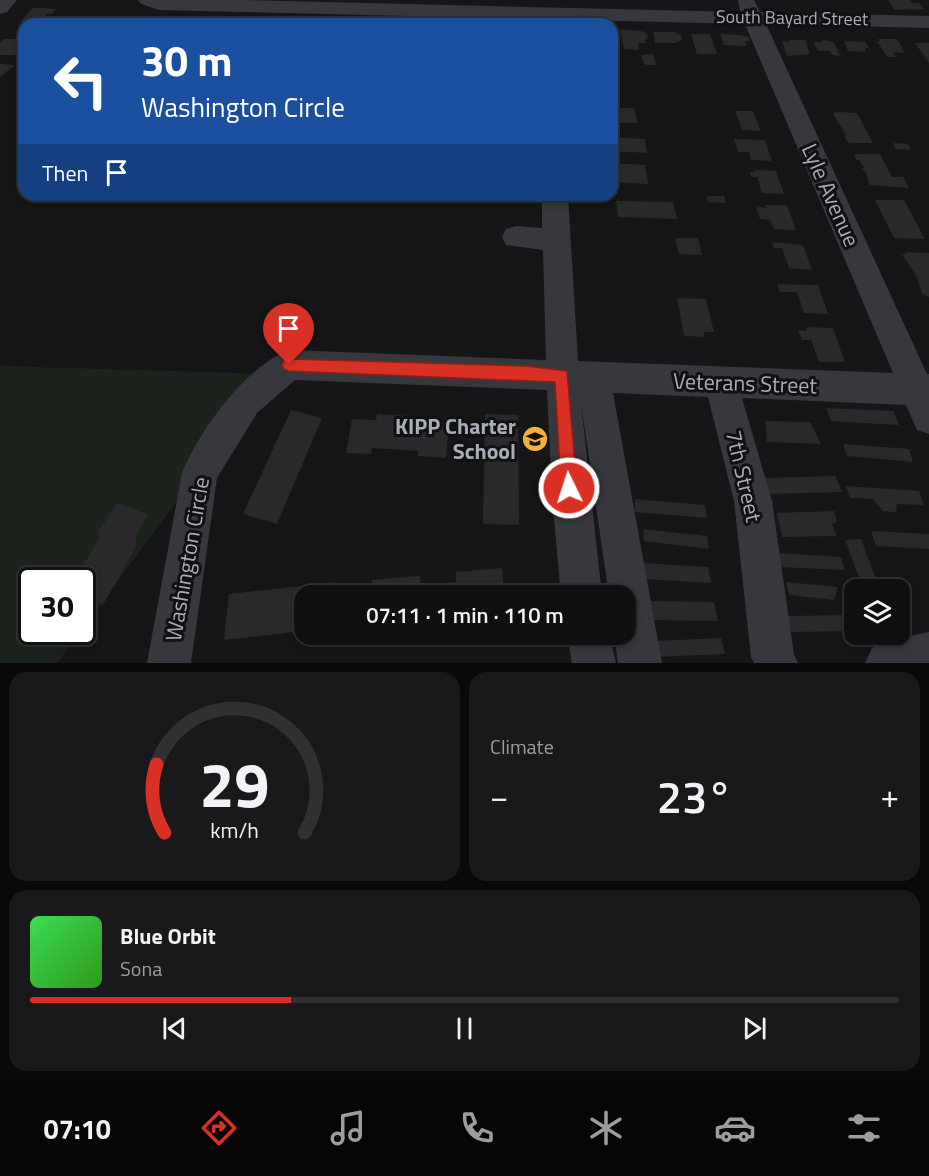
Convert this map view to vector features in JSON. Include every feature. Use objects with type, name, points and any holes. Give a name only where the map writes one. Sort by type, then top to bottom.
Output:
[{"type":"street","points":[[0,8],[7,0]]},
{"type":"street","name":"South Bayard Street","points":[[156,4],[190,7],[240,3],[547,12],[749,9],[929,22]]},
{"type":"street","name":"Lyle Avenue","points":[[749,9],[925,399]]},
{"type":"street","points":[[555,201],[556,240],[578,377],[640,663]]},
{"type":"street","points":[[516,237],[556,240]]},
{"type":"street","name":"Washington Circle","points":[[169,663],[200,473],[245,402],[289,365],[526,373],[578,377]]},
{"type":"street","points":[[578,377],[570,510],[580,585]]},
{"type":"street","name":"Veterans Street","points":[[578,377],[721,382],[925,399]]},
{"type":"street","name":"7th Street","points":[[721,382],[753,501],[773,657],[776,663]]},
{"type":"street","points":[[590,645],[594,663]]},
{"type":"street","points":[[887,663],[929,654]]},
{"type":"shaded area","points":[[0,366],[271,374],[96,610],[96,567],[18,567],[18,645],[70,645],[57,663],[0,663]]},
{"type":"building","points":[[888,0],[910,0],[913,3],[919,3],[924,9],[895,10]]},
{"type":"building","points":[[32,8],[56,9],[44,18],[24,18]]},
{"type":"building","points":[[620,29],[641,31],[647,34],[646,43],[638,43],[639,50],[624,49]]},
{"type":"building","points":[[653,32],[675,32],[681,35],[682,40],[676,43],[655,43]]},
{"type":"building","points":[[691,34],[710,34],[717,54],[697,54]]},
{"type":"building","points":[[720,34],[741,35],[748,37],[750,41],[745,41],[747,46],[724,45]]},
{"type":"building","points":[[4,39],[18,39],[18,55],[0,55],[0,43]]},
{"type":"building","points":[[878,39],[897,39],[905,53],[893,52],[896,57],[887,57]]},
{"type":"building","points":[[789,40],[805,40],[810,54],[787,56],[782,41],[790,42]]},
{"type":"building","points":[[822,40],[834,42],[840,56],[833,55],[829,51],[818,51],[813,42],[823,42]]},
{"type":"building","points":[[844,41],[866,42],[869,48],[865,48],[866,52],[848,51]]},
{"type":"building","points":[[915,43],[929,43],[929,63]]},
{"type":"building","points":[[653,54],[656,65],[645,65],[641,55]]},
{"type":"building","points":[[0,64],[15,65],[0,77]]},
{"type":"building","points":[[618,108],[634,108],[638,123],[618,123]]},
{"type":"building","points":[[735,111],[753,111],[761,131],[742,130]]},
{"type":"building","points":[[836,112],[857,113],[873,143],[850,143],[846,140],[844,135],[846,135],[833,114]]},
{"type":"building","points":[[618,137],[645,139],[647,153],[618,151]]},
{"type":"building","points":[[734,139],[765,140],[772,161],[751,160],[749,152],[738,152]]},
{"type":"building","points":[[893,143],[908,144],[911,150],[896,149]]},
{"type":"building","points":[[880,154],[892,177],[903,177],[909,188],[869,185],[866,172],[861,168],[864,168],[854,155]]},
{"type":"building","points":[[618,163],[645,165],[648,184],[618,182]]},
{"type":"building","points":[[754,170],[776,171],[784,194],[762,193],[757,177],[751,177],[750,172],[755,172]]},
{"type":"building","points":[[706,196],[724,196],[726,203],[708,202]]},
{"type":"building","points":[[875,200],[904,200],[925,239],[894,238]]},
{"type":"building","points":[[616,201],[673,202],[677,219],[618,217]]},
{"type":"building","points":[[765,205],[787,205],[796,230],[774,229],[770,220],[760,219],[756,207],[766,208]]},
{"type":"building","points":[[675,238],[698,238],[702,255],[679,254]]},
{"type":"building","points":[[772,242],[803,245],[812,270],[789,268],[782,248],[774,248]]},
{"type":"building","points":[[905,252],[929,253],[929,297],[922,294],[917,277],[902,254],[906,254]]},
{"type":"building","points":[[777,284],[818,285],[828,314],[804,313],[797,292],[780,292]]},
{"type":"building","points":[[677,298],[706,299],[714,332],[704,332],[705,337],[684,336]]},
{"type":"building","points":[[807,327],[833,328],[845,362],[819,362],[811,340],[802,340],[798,330],[806,331]]},
{"type":"building","points":[[826,408],[894,411],[899,425],[831,421]]},
{"type":"building","points":[[291,410],[322,418],[277,524],[243,514]]},
{"type":"building","points":[[377,414],[425,417],[425,421],[449,422],[446,458],[418,456],[418,451],[372,448],[371,454],[346,453],[352,419],[376,420]]},
{"type":"building","points":[[485,414],[518,415],[519,525],[483,524]]},
{"type":"building","points":[[765,421],[810,422],[821,444],[767,442]]},
{"type":"building","points":[[843,444],[909,449],[913,462],[847,456]]},
{"type":"building","points":[[835,476],[842,492],[764,494],[759,478]]},
{"type":"building","points":[[846,486],[919,491],[924,505],[897,504],[896,512],[883,511],[873,499],[850,498]]},
{"type":"building","points":[[635,499],[705,505],[707,518],[635,512]]},
{"type":"building","points":[[117,503],[148,514],[135,537],[137,544],[103,605],[96,605],[96,567],[82,567],[100,537],[98,533]]},
{"type":"building","points":[[834,511],[837,522],[832,524],[837,536],[782,537],[777,513]]},
{"type":"building","points":[[643,529],[707,536],[709,549],[644,541]]},
{"type":"building","points":[[871,531],[929,534],[929,549],[876,546]]},
{"type":"building","points":[[861,539],[876,579],[860,579],[845,540]]},
{"type":"building","points":[[775,553],[841,557],[845,570],[779,567]]},
{"type":"building","points":[[641,563],[708,567],[711,583],[643,579]]},
{"type":"building","points":[[502,568],[504,585],[420,585],[456,582],[456,572]]},
{"type":"building","points":[[420,576],[420,585],[372,585],[372,580]]},
{"type":"building","points":[[336,582],[336,585],[309,585]]},
{"type":"building","points":[[786,582],[838,587],[834,600],[789,595]]},
{"type":"building","points":[[294,587],[294,632],[224,640],[229,594]]},
{"type":"building","points":[[647,601],[714,602],[718,621],[650,620]]},
{"type":"building","points":[[844,615],[844,631],[788,632],[783,616]]},
{"type":"building","points":[[721,638],[725,654],[655,657],[652,641]]},
{"type":"place","name":"KIPP Charter School","points":[[535,439]]},
{"type":"route","points":[[289,365],[561,376],[569,488]]}]
